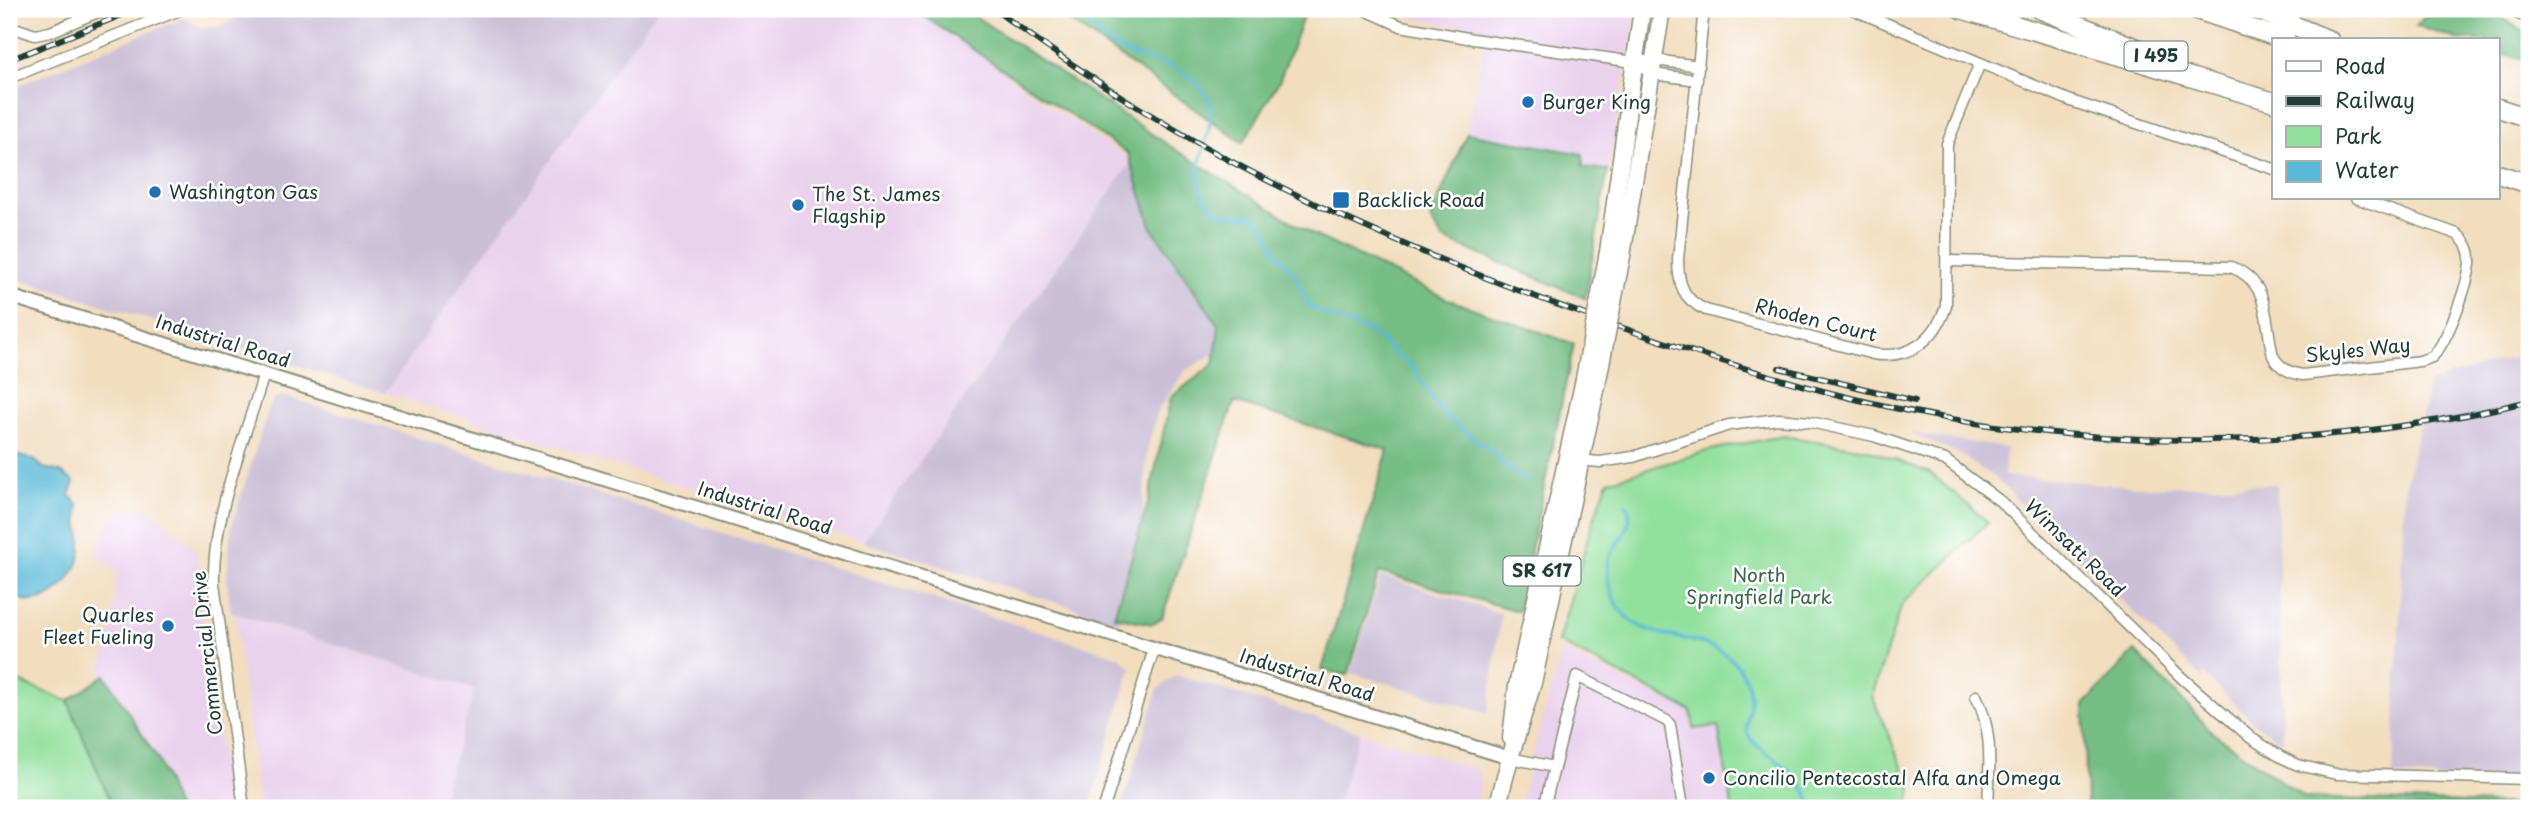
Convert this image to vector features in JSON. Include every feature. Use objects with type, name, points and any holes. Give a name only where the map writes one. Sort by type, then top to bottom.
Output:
[{"type":"highway","points":[[1961,9],[2272,101]]},
{"type":"highway","name":"I 495","points":[[2039,9],[2272,101]]},
{"type":"highway","points":[[2194,9],[2280,38]]},
{"type":"highway","points":[[2255,9],[2324,38]]},
{"type":"highway","points":[[2500,109],[2529,118]]},
{"type":"highway","points":[[2500,175],[2529,184]]},
{"type":"main road","name":"SR 617","points":[[1615,254],[1634,62],[1642,9]]},
{"type":"main road","name":"SR 617","points":[[1497,808],[1510,758],[1511,719],[1517,686],[1575,460],[1654,67],[1662,9]]},
{"type":"street","points":[[9,26],[35,34],[50,32],[105,9]]},
{"type":"street","points":[[9,78],[182,9]]},
{"type":"street","points":[[1363,9],[1401,26],[1634,62],[1697,80]]},
{"type":"street","points":[[1654,67],[1699,65],[1704,9]]},
{"type":"street","points":[[1852,9],[2071,101],[2272,168]]},
{"type":"street","points":[[2506,9],[2529,18]]},
{"type":"street","name":"Rhoden Court","points":[[1699,65],[1678,260],[1681,289],[1692,302],[1706,310],[1873,354],[1894,356],[1920,345],[1930,335],[1946,306],[1947,144],[1980,63]]},
{"type":"street","name":"Skyles Way","points":[[1947,261],[2231,267],[2243,272],[2258,286],[2273,356],[2278,364],[2293,374],[2406,363],[2432,357],[2447,335],[2463,288],[2470,264],[2468,247],[2457,234],[2362,200]]},
{"type":"street","name":"Industrial Road","points":[[9,296],[1510,758]]},
{"type":"street","name":"Commercial Drive","points":[[244,808],[213,564],[220,520],[264,374]]},
{"type":"street","name":"Wimsatt Road","points":[[1575,460],[1600,462],[1633,457],[1729,425],[1779,419],[1810,422],[1904,444],[1945,460],[2000,501],[2182,678],[2251,738],[2281,757],[2318,771],[2345,775],[2529,779]]},
{"type":"street","points":[[1104,808],[1154,649]]},
{"type":"street","points":[[1544,808],[1577,676],[1667,721],[1670,725],[1683,808]]},
{"type":"street","points":[[1976,696],[1984,712],[1989,736],[1988,808]]},
{"type":"street","points":[[1510,758],[1554,767]]},
{"type":"shaded area","points":[[238,9],[658,9],[385,393],[9,276],[9,89],[183,18],[203,28],[222,27],[234,18]]},
{"type":"shaded area","points":[[658,9],[916,9],[1049,106],[1132,161],[863,542],[385,393]]},
{"type":"shaded area","points":[[1390,9],[1637,9],[1608,170],[1582,167],[1583,154],[1467,133],[1486,30],[1407,17]]},
{"type":"shaded area","points":[[1132,161],[1231,345],[1186,370],[1158,410],[1147,451],[1140,551],[1119,622],[863,542]]},
{"type":"shaded area","points":[[2529,352],[2529,782],[2393,776],[2405,485],[2430,382]]},
{"type":"shaded area","points":[[284,396],[1120,657],[1131,668],[1089,808],[439,808],[475,689],[231,612],[227,579],[231,528],[269,407],[275,399]]},
{"type":"shaded area","points":[[1909,433],[2006,448],[2004,476],[2145,487],[2277,484],[2283,743],[2253,722],[2203,673],[2203,679],[1995,478],[1957,453]]},
{"type":"shaded area","points":[[148,507],[196,550],[228,808],[158,808],[95,694],[111,631],[117,573],[96,554],[112,513]]},
{"type":"shaded area","points":[[1381,576],[1501,613],[1488,713],[1351,673]]},
{"type":"shaded area","points":[[235,614],[475,689],[439,808],[262,808],[258,797]]},
{"type":"shaded area","points":[[1561,650],[1777,753],[1770,808],[1519,808]]},
{"type":"shaded area","points":[[1176,675],[1360,732],[1336,808],[1121,808],[1158,689]]},
{"type":"shaded area","points":[[1360,732],[1478,770],[1481,780],[1475,808],[1336,808]]},
{"type":"green space","points":[[913,9],[964,9],[1179,152],[1312,234],[1447,299],[1574,344],[1518,611],[1379,572],[1348,675],[1322,670],[1388,450],[1234,402],[1162,618],[1152,624],[1114,616],[1148,503],[1171,397],[1214,364],[1219,326],[1152,228],[1128,154]]},
{"type":"green space","points":[[1052,9],[1306,9],[1280,79],[1243,143]]},
{"type":"green space","points":[[2432,9],[2485,9],[2529,34],[2529,62],[2500,53],[2500,38],[2454,38],[2416,26]]},
{"type":"green space","points":[[1467,133],[1583,154],[1583,167],[1608,170],[1585,298],[1443,239],[1430,219]]},
{"type":"green space","name":"North Springfield Park","points":[[1783,436],[1866,449],[1930,473],[1988,522],[1902,604],[1872,696],[1912,790],[1907,808],[1732,808],[1718,726],[1694,729],[1691,711],[1558,642],[1590,530],[1608,481],[1710,450]]},
{"type":"green space","points":[[2135,651],[2213,733],[2305,798],[2529,805],[2529,808],[2087,808],[2084,705]]},
{"type":"green space","points":[[105,675],[158,760],[177,808],[113,808],[68,701]]},
{"type":"green space","points":[[9,678],[68,701],[113,808],[9,808]]},
{"type":"water","points":[[9,453],[61,472],[74,482],[70,496],[79,505],[80,557],[64,584],[57,591],[39,600],[26,601],[9,595]]},
{"type":"waterway","points":[[1078,9],[1093,29],[1114,46],[1179,71],[1197,83],[1204,92],[1210,105],[1211,118],[1199,172],[1200,185],[1212,207],[1224,214],[1253,216],[1262,224],[1276,252],[1295,275],[1308,305],[1330,317],[1370,332],[1383,342],[1411,365],[1441,411],[1489,448],[1505,466],[1527,481]]},
{"type":"waterway","points":[[1626,504],[1630,519],[1608,563],[1611,590],[1619,608],[1640,626],[1653,632],[1708,645],[1733,661],[1743,674],[1749,689],[1750,705],[1746,724],[1749,736],[1798,781],[1810,802],[1808,808]]},
{"type":"railway","points":[[9,60],[137,9]]},
{"type":"railway","points":[[994,9],[1089,76],[1189,138],[1257,175],[1379,233],[1504,285],[1622,328],[1754,371],[1855,399],[1937,417],[2021,429],[2106,437],[2192,440],[2278,438],[2363,431],[2447,419],[2529,401]]},
{"type":"railway","points":[[1779,368],[1915,401]]},
{"type":"place","name":"Burger King","points":[[1528,102]]},
{"type":"place","name":"Washington Gas","points":[[155,192]]},
{"type":"place","name":"Backlick Road","points":[[1341,200]]},
{"type":"place","name":"The St. James Flagship","points":[[798,205]]},
{"type":"place","name":"Quarles Fleet Fueling","points":[[168,626]]},
{"type":"place","name":"Concilio Pentecostal Alfa and Omega","points":[[1709,778]]}]
